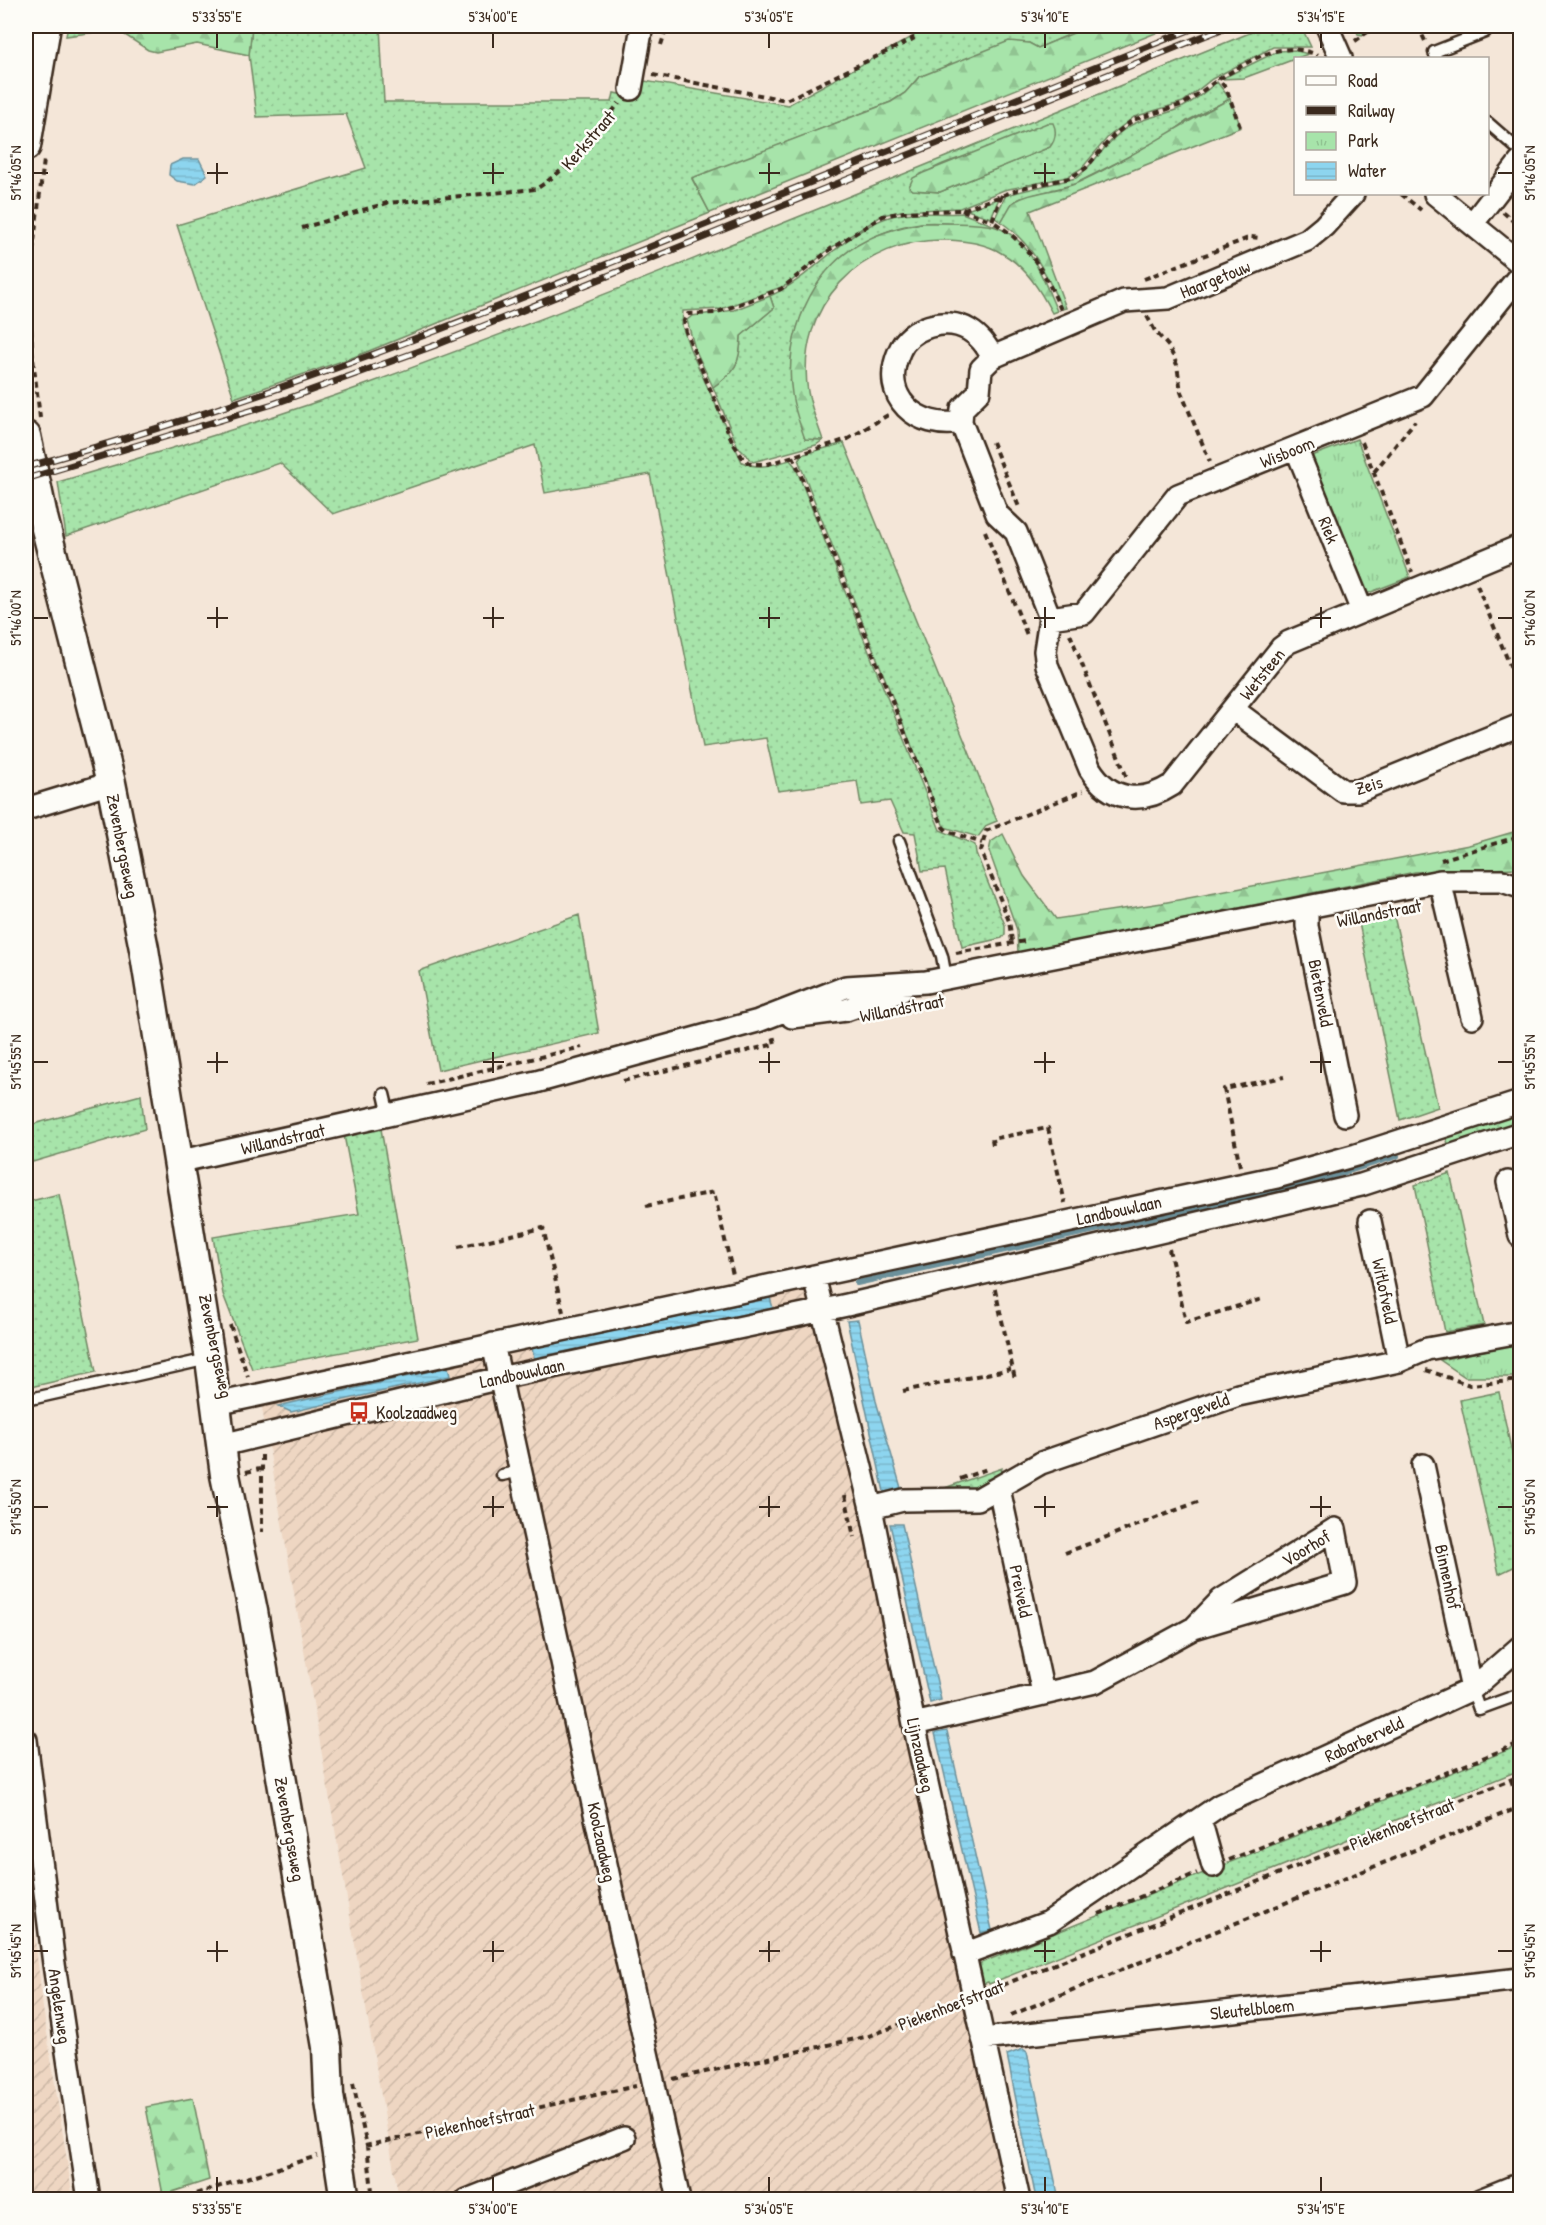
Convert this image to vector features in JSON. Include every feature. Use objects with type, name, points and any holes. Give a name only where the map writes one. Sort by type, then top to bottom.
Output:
[{"type":"street","points":[[26,146],[46,26]]},
{"type":"street","points":[[632,80],[642,26]]},
{"type":"street","points":[[1327,26],[1340,55]]},
{"type":"street","points":[[1473,223],[1521,162]]},
{"type":"street","name":"Haargetouw","points":[[993,357],[1124,302],[1142,298],[1168,298],[1307,240],[1324,226],[1352,195]]},
{"type":"street","points":[[1436,195],[1521,263]]},
{"type":"street","name":"Wisboom","points":[[1056,617],[1084,612],[1178,495],[1423,396],[1521,275]]},
{"type":"street","points":[[961,422],[946,425],[930,423],[916,417],[904,406],[895,389],[894,369],[899,350],[912,335],[929,326],[948,324],[967,329],[983,340],[993,357],[981,369],[979,392],[962,409],[961,422],[997,514],[1017,532],[1056,617],[1045,651],[1047,665],[1081,748],[1100,785],[1117,794],[1135,797]]},
{"type":"street","name":"Zevenbergseweg","points":[[26,436],[43,518],[111,783],[144,950],[193,1262],[215,1358],[229,1443],[225,1475],[253,1611],[327,2047],[345,2092],[345,2199]]},
{"type":"street","name":"Riek","points":[[1296,448],[1362,611]]},
{"type":"street","name":"Wetsteen","points":[[1135,797],[1154,796],[1172,785],[1234,710],[1281,648],[1362,611],[1521,546]]},
{"type":"street","name":"Zeis","points":[[1234,710],[1343,791],[1358,791],[1521,725]]},
{"type":"street","points":[[26,809],[111,783]]},
{"type":"street","name":"Willandstraat","points":[[177,1162],[536,1082],[758,1021],[846,1010],[936,980],[1440,881],[1514,881]]},
{"type":"street","name":"Willandstraat","points":[[1440,881],[1472,1017]]},
{"type":"street","name":"Bietenveld","points":[[1307,907],[1307,926],[1345,1115]]},
{"type":"street","name":"Landbouwlaan","points":[[222,1402],[1277,1177],[1421,1135],[1521,1102]]},
{"type":"street","name":"Landbouwlaan","points":[[229,1443],[500,1378],[824,1310],[1360,1185],[1521,1134]]},
{"type":"street","points":[[1421,1135],[1428,1163]]},
{"type":"street","points":[[1508,1182],[1521,1236]]},
{"type":"street","name":"Witlofveld","points":[[1370,1221],[1399,1361]]},
{"type":"street","points":[[814,1276],[824,1310]]},
{"type":"street","name":"Lijnzaadweg","points":[[824,1310],[871,1509],[914,1724],[1019,2199]]},
{"type":"street","name":"Aspergeveld","points":[[871,1509],[903,1500],[978,1498],[999,1489],[1041,1463],[1238,1395],[1399,1361],[1427,1349],[1521,1332]]},
{"type":"street","name":"Koolzaadweg","points":[[493,1344],[500,1378],[512,1473],[680,2199]]},
{"type":"street","name":"Binnenhof","points":[[1423,1465],[1472,1689]]},
{"type":"street","name":"Preiveld","points":[[999,1489],[1043,1694]]},
{"type":"street","name":"Voorhof","points":[[914,1724],[1095,1682],[1194,1628],[1345,1583],[1335,1529],[1221,1600],[1194,1628]]},
{"type":"street","name":"Rabarberveld","points":[[964,1954],[1049,1922],[1220,1805],[1472,1689],[1521,1647]]},
{"type":"street","name":"Angelenweg","points":[[26,1740],[31,1820],[89,2199]]},
{"type":"street","points":[[1200,1819],[1214,1866]]},
{"type":"street","name":"Sleutelbloem","points":[[981,2033],[1521,1979]]},
{"type":"street","points":[[466,2199],[624,2138]]},
{"type":"street","name":"Zevenbergseweg","points":[[346,2150],[360,2199]]},
{"type":"street","points":[[1480,2199],[1521,2184]]},
{"type":"lane","points":[[1436,57],[1434,52],[1485,32]]},
{"type":"lane","points":[[1489,124],[1521,151]]},
{"type":"lane","points":[[899,841],[942,956],[936,980]]},
{"type":"lane","points":[[384,1094],[389,1115]]},
{"type":"lane","points":[[26,1400],[215,1358]]},
{"type":"lane","points":[[1472,1689],[1479,1709],[1521,1694]]},
{"type":"path","points":[[632,80],[786,100],[913,39],[907,26]]},
{"type":"path","points":[[904,406],[848,439],[760,465],[744,460],[733,443],[686,332],[684,321],[688,314],[715,313],[781,289],[832,248],[884,216],[904,212],[962,210],[1002,194],[1070,178],[1086,168],[1114,135],[1133,120],[1184,104],[1219,79],[1274,49],[1289,48],[1317,55],[1340,55],[1376,26]]},
{"type":"path","points":[[1219,79],[1227,90],[1240,127]]},
{"type":"path","name":"Kerkstraat","points":[[302,228],[387,203],[536,189],[556,177],[576,157],[632,80]]},
{"type":"path","points":[[992,221],[1002,194]]},
{"type":"path","points":[[962,210],[992,221],[1012,233],[1028,248],[1038,263],[1067,324]]},
{"type":"path","points":[[1142,298],[1149,322],[1169,347],[1176,366],[1181,392],[1217,479]]},
{"type":"path","points":[[1374,472],[1428,404],[1423,396]]},
{"type":"path","points":[[1355,424],[1419,588]]},
{"type":"path","points":[[793,456],[943,827],[982,843]]},
{"type":"path","points":[[981,520],[1033,649],[1045,651]]},
{"type":"path","points":[[1469,567],[1521,690]]},
{"type":"path","points":[[1056,617],[1135,797]]},
{"type":"path","points":[[942,956],[1012,941],[1009,921],[981,851],[986,831],[1100,785]]},
{"type":"path","points":[[615,1083],[775,1044],[773,1035],[784,1032]]},
{"type":"path","points":[[418,1086],[591,1044]]},
{"type":"path","points":[[1244,1184],[1224,1089],[1284,1077]]},
{"type":"path","points":[[993,1145],[992,1139],[1048,1128],[1069,1221]]},
{"type":"path","points":[[646,1206],[714,1192],[734,1278]]},
{"type":"path","points":[[458,1247],[543,1228],[564,1315]]},
{"type":"path","points":[[1165,1230],[1186,1322],[1262,1299]]},
{"type":"path","points":[[991,1271],[1015,1379]]},
{"type":"path","points":[[1399,1361],[1470,1385],[1521,1380]]},
{"type":"path","points":[[903,1391],[1011,1369]]},
{"type":"path","points":[[950,1482],[994,1467]]},
{"type":"path","points":[[1065,1553],[1200,1501]]},
{"type":"path","points":[[1095,1915],[1521,1743]]},
{"type":"path","name":"Piekenhoefstraat","points":[[176,2199],[346,2150],[868,2036],[974,1997],[1521,1776]]},
{"type":"path","points":[[981,2033],[1521,1806],[1511,1780]]},
{"type":"shaded area","points":[[816,1267],[1023,2199],[399,2199],[258,1385]]},
{"type":"shaded area","points":[[26,1860],[43,2008],[73,2199],[26,2199]]},
{"type":"green space","points":[[68,26],[252,26],[249,55],[197,44],[156,52],[148,50],[119,31],[110,30],[66,36]]},
{"type":"green space","points":[[252,26],[380,26],[384,102],[612,102],[614,93],[629,96],[633,79],[788,105],[914,36],[910,26],[1090,26],[1038,48],[1029,43],[919,77],[905,93],[891,102],[692,179],[710,213],[354,357],[234,398],[177,225],[366,168],[346,114],[257,117],[249,55]]},
{"type":"green space","points":[[1090,26],[1173,26],[710,213],[692,178],[891,102],[905,93],[919,77],[1009,41],[1029,43],[1038,48]]},
{"type":"green space","points":[[1267,26],[1301,26],[1311,47],[1273,47],[1212,79],[1183,102],[1134,117],[1108,137],[1082,168],[1067,177],[1004,190],[960,208],[901,211],[883,215],[829,249],[787,285],[721,309],[683,311],[682,326],[690,349],[742,462],[760,466],[790,460],[795,466],[940,830],[975,845],[976,853],[1005,925],[1005,934],[1002,938],[962,947],[945,869],[922,871],[915,833],[904,832],[890,801],[861,805],[857,781],[778,791],[766,738],[703,747],[650,474],[545,493],[535,445],[333,514],[280,463],[66,536],[58,482],[287,412],[476,344],[816,210]],"holes":[[[1050,147],[940,192],[913,190],[909,186],[940,165],[975,154]]]},
{"type":"green space","points":[[1355,26],[1390,26],[1363,35],[1358,34]]},
{"type":"green space","points":[[1294,50],[1308,54],[1294,57],[1294,59],[1244,78],[1221,79],[1278,51]]},
{"type":"green space","points":[[1217,82],[1230,99],[1187,121],[1163,139],[1075,184],[1018,199],[1001,222],[995,218],[1006,195],[1076,178],[1112,139],[1126,128],[1183,107]]},
{"type":"green space","points":[[1230,99],[1241,127],[1030,211],[1066,308],[1062,309],[1038,261],[1022,240],[1001,222],[1012,203],[1027,196],[1069,186],[1097,174]]},
{"type":"green space","points":[[1047,123],[1053,123],[1055,129],[1050,147],[940,192],[913,190],[909,187],[913,178],[923,173]]},
{"type":"green space","points":[[999,198],[991,218],[967,210]]},
{"type":"green space","points":[[962,213],[995,226],[930,222],[900,227],[861,244],[829,271],[806,306],[795,337],[791,365],[793,388],[805,439],[823,440],[816,445],[753,462],[738,447],[713,387],[727,377],[735,366],[741,336],[774,308],[770,296],[801,278],[857,233],[872,224],[889,217],[906,214]]},
{"type":"green space","points":[[922,223],[981,224],[996,227],[1008,233],[1018,241],[1035,262],[1057,311],[1052,313],[1037,288],[1019,265],[990,247],[947,240],[916,242],[887,250],[862,264],[840,283],[823,305],[812,332],[806,361],[808,392],[823,440],[805,439],[794,405],[790,372],[797,327],[805,306],[816,286],[846,253],[879,235]]},
{"type":"green space","points":[[770,296],[774,308],[741,336],[735,366],[713,387],[695,349],[687,320],[692,316],[734,310]]},
{"type":"green space","points":[[1357,439],[1410,577],[1366,594],[1312,456]]},
{"type":"green space","points":[[844,443],[997,821],[987,825],[978,837],[944,827],[799,462],[801,455]]},
{"type":"green space","points":[[1520,830],[1520,866],[1517,868],[1415,872],[1018,953],[1017,930],[989,851],[991,842],[1003,834],[1024,876],[1056,919],[1162,903],[1469,845]]},
{"type":"green space","points":[[579,915],[599,1033],[438,1070],[419,971]]},
{"type":"green space","points":[[1394,916],[1438,1107],[1400,1120],[1359,923]]},
{"type":"green space","points":[[141,1095],[145,1129],[26,1164],[26,1126]]},
{"type":"green space","points":[[1520,1110],[1520,1124],[1449,1147],[1445,1134]]},
{"type":"green space","points":[[381,1129],[418,1338],[252,1369],[223,1294],[213,1237],[359,1214],[344,1135]]},
{"type":"green space","points":[[26,1170],[31,1201],[59,1194],[96,1372],[26,1388]]},
{"type":"green space","points":[[1450,1173],[1484,1325],[1445,1332],[1415,1185]]},
{"type":"green space","points":[[1520,1343],[1520,1377],[1465,1377],[1440,1360]]},
{"type":"green space","points":[[1499,1392],[1520,1491],[1520,1564],[1499,1574],[1460,1400]]},
{"type":"green space","points":[[1002,1468],[1000,1480],[978,1492],[927,1494]]},
{"type":"green space","points":[[1520,1745],[1520,1770],[989,1984],[988,1982],[980,1985],[976,1965]]},
{"type":"green space","points":[[193,2098],[209,2180],[163,2195],[146,2107]]},
{"type":"water","points":[[183,159],[199,159],[207,175],[195,184],[177,181],[169,175],[170,165]]},
{"type":"water","points":[[770,1298],[773,1308],[534,1358],[532,1348]]},
{"type":"water","points":[[858,1320],[876,1401],[901,1488],[884,1492],[847,1321]]},
{"type":"water","points":[[448,1367],[450,1376],[291,1412],[278,1406]]},
{"type":"water","points":[[890,1524],[902,1524],[941,1700],[930,1703]]},
{"type":"water","points":[[947,1731],[992,1930],[981,1933],[935,1733]]},
{"type":"water","points":[[1023,2049],[1027,2052],[1059,2199],[1036,2199],[1007,2055]]},
{"type":"waterway","points":[[857,1283],[1316,1181],[1397,1156]]},
{"type":"railway","points":[[26,467],[198,415],[367,357],[618,260],[1199,26]]},
{"type":"railway","points":[[26,479],[273,404],[436,345],[1229,26]]},
{"type":"place","name":"Koolzaadweg","points":[[359,1412]]}]
